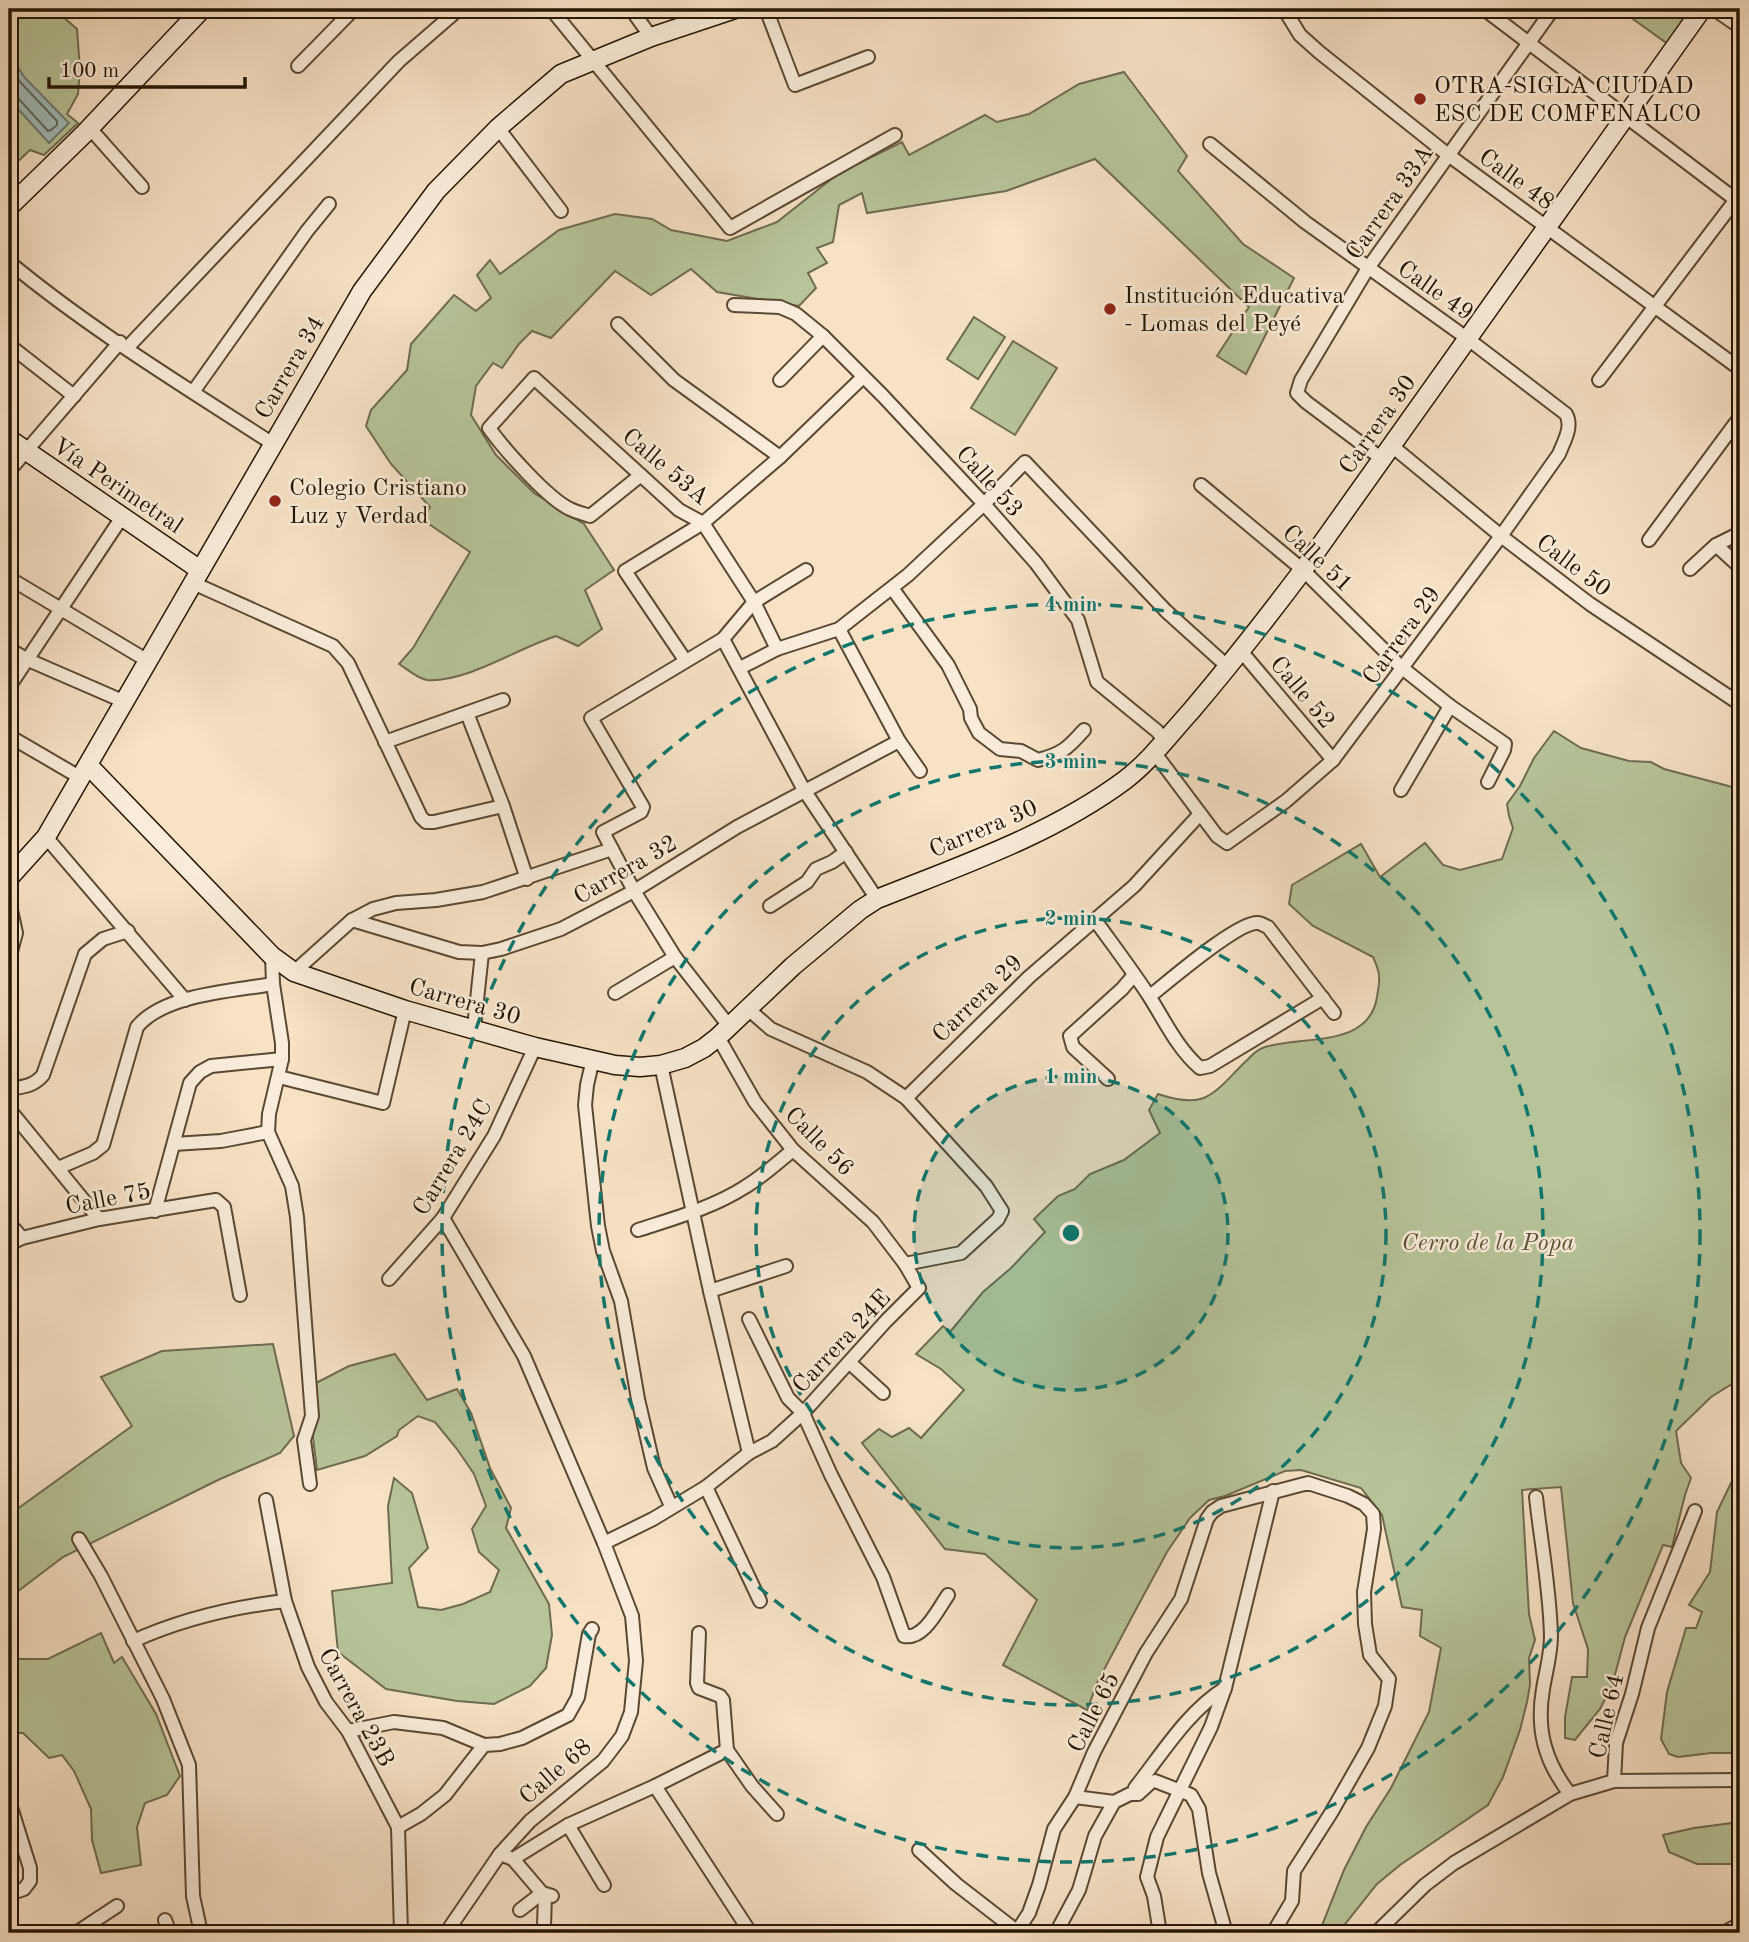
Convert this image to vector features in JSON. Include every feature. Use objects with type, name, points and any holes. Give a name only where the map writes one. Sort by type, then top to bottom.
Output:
[{"type":"street","points":[[9,207],[48,169],[90,134],[202,9]]},
{"type":"street","points":[[298,66],[354,9]]},
{"type":"street","points":[[9,471],[74,396],[399,61],[458,9]]},
{"type":"street","points":[[551,9],[730,228],[895,135]]},
{"type":"street","points":[[631,9],[651,37]]},
{"type":"street","name":"Carrera 34","points":[[11,869],[46,836],[362,291],[436,191],[498,128],[561,74],[651,37],[735,9]]},
{"type":"street","points":[[766,9],[794,85],[868,57]]},
{"type":"street","name":"Calle 48","points":[[1283,9],[1300,34],[1319,52],[1447,154],[1740,369]]},
{"type":"street","points":[[1484,9],[1625,117],[1739,199],[1599,380]]},
{"type":"street","name":"Carrera 33A","points":[[1297,393],[1301,380],[1368,268],[1553,9]]},
{"type":"street","name":"Carrera 30","points":[[85,772],[272,956],[295,972],[405,1010],[535,1047],[615,1065],[660,1065],[685,1058],[724,1031],[793,966],[860,910],[877,899],[1006,848],[1058,822],[1127,778],[1159,746],[1228,667],[1304,570],[1702,9]]},
{"type":"street","points":[[1714,9],[1740,27]]},
{"type":"street","points":[[498,128],[561,211]]},
{"type":"street","points":[[90,134],[142,187]]},
{"type":"street","name":"Calle 49","points":[[1210,144],[1305,222],[1468,339],[1566,414],[1570,420]]},
{"type":"street","points":[[193,392],[329,204]]},
{"type":"street","points":[[9,262],[123,345],[273,444]]},
{"type":"street","name":"Calle 53","points":[[734,305],[780,307],[796,314],[863,377],[984,504],[1036,563],[1078,620],[1097,682],[1157,731],[1159,746],[1200,814],[1217,836],[1227,843]]},
{"type":"street","points":[[618,324],[674,380],[780,457]]},
{"type":"street","points":[[780,380],[822,336]]},
{"type":"street","points":[[9,345],[74,396]]},
{"type":"street","name":"Calle 53A","points":[[641,475],[590,516],[567,509],[535,480],[489,428],[534,377],[680,510],[703,523],[754,602],[777,649]]},
{"type":"street","points":[[806,570],[754,602],[723,639],[685,660],[625,571],[703,523],[780,457],[863,377]]},
{"type":"street","name":"Calle 50","points":[[1297,393],[1387,452],[1600,612],[1740,704]]},
{"type":"street","points":[[1649,540],[1740,417]]},
{"type":"street","name":"Carrera 29","points":[[1227,843],[1286,801],[1333,760],[1559,454],[1570,420]]},
{"type":"street","name":"Vía Perimetral","points":[[9,439],[122,517],[197,577]]},
{"type":"street","points":[[740,668],[777,649],[839,629],[892,589],[1025,462],[1166,611],[1228,667]]},
{"type":"street","name":"Calle 51","points":[[1201,485],[1304,570],[1402,667],[1450,706],[1504,744],[1504,750],[1488,782]]},
{"type":"street","points":[[9,687],[122,517]]},
{"type":"street","points":[[1690,569],[1716,545],[1740,533]]},
{"type":"street","points":[[1716,545],[1740,567]]},
{"type":"street","points":[[197,577],[332,646],[348,663],[421,817],[426,822],[503,806]]},
{"type":"street","points":[[9,578],[148,661]]},
{"type":"street","points":[[892,589],[948,665],[979,733],[1000,749],[1021,751],[1038,760],[1068,749],[1084,730]]},
{"type":"street","points":[[839,629],[899,741],[920,771]]},
{"type":"street","points":[[723,639],[804,790],[877,899]]},
{"type":"street","points":[[9,649],[125,702]]},
{"type":"street","name":"Calle 52","points":[[1241,651],[1333,760]]},
{"type":"street","name":"Calle 56","points":[[685,660],[591,718],[643,807],[641,812],[603,832],[634,891],[724,1031],[755,1102],[793,1150],[865,1214],[905,1264]]},
{"type":"street","points":[[385,742],[503,700]]},
{"type":"street","points":[[1401,790],[1450,706]]},
{"type":"street","points":[[467,713],[527,878]]},
{"type":"street","points":[[9,736],[85,772]]},
{"type":"street","name":"Carrera 32","points":[[352,920],[459,952],[482,953],[501,949],[561,929],[634,891],[737,827],[899,741]]},
{"type":"street","name":"Carrera 29","points":[[906,1098],[1029,977],[1134,886],[1200,814]]},
{"type":"street","points":[[46,836],[185,1000]]},
{"type":"street","points":[[295,972],[352,920],[373,909],[396,903],[483,892],[612,849]]},
{"type":"street","points":[[770,906],[807,882],[816,869],[846,852]]},
{"type":"street","points":[[9,901],[16,933],[9,960]]},
{"type":"street","points":[[1095,920],[1150,996],[1170,1031],[1200,1068],[1210,1066],[1323,998]]},
{"type":"street","points":[[1150,996],[1212,947],[1243,926],[1257,923],[1268,927],[1334,1013]]},
{"type":"street","points":[[9,1089],[37,1082],[43,1075],[85,954],[103,939],[128,932]]},
{"type":"street","points":[[474,1028],[482,953]]},
{"type":"street","points":[[272,956],[282,1059],[268,1114],[268,1132],[292,1186],[297,1217],[312,1416],[304,1440],[310,1484]]},
{"type":"street","points":[[615,993],[675,957]]},
{"type":"street","points":[[1108,1079],[1073,1047],[1070,1036],[1135,975]]},
{"type":"street","points":[[58,1168],[93,1153],[103,1145],[137,1027],[146,1016],[157,1009],[185,1000],[273,984]]},
{"type":"street","points":[[748,1009],[771,1030],[867,1072],[906,1098]]},
{"type":"street","points":[[279,1077],[383,1103],[405,1010]]},
{"type":"street","name":"Carrera 24C","points":[[389,1279],[443,1218],[494,1136],[535,1047]]},
{"type":"street","points":[[155,1211],[190,1083],[211,1066],[282,1059]]},
{"type":"street","points":[[593,1059],[585,1105],[598,1226],[603,1251],[621,1301],[633,1373],[654,1468],[671,1506]]},
{"type":"street","points":[[660,1065],[749,1453]]},
{"type":"street","name":"Carrera 24E","points":[[604,1543],[653,1519],[706,1487],[749,1453],[772,1441],[803,1413],[919,1288],[905,1264],[961,1253],[998,1219],[1002,1211],[986,1186],[906,1098]]},
{"type":"street","points":[[9,1109],[99,1219]]},
{"type":"street","points":[[174,1144],[220,1141],[268,1132]]},
{"type":"street","points":[[638,1230],[693,1213],[747,1187],[793,1150]]},
{"type":"street","name":"Calle 75","points":[[9,1244],[22,1238],[99,1219],[216,1200],[224,1207],[240,1295]]},
{"type":"street","name":"Calle 68","points":[[443,1218],[524,1356],[604,1543],[632,1616],[635,1631],[635,1688],[631,1712],[622,1736],[603,1761],[530,1821],[500,1854],[446,1933]]},
{"type":"street","points":[[9,1223],[22,1238]]},
{"type":"street","points":[[710,1291],[786,1266]]},
{"type":"street","points":[[749,1320],[788,1398],[803,1413],[883,1577],[904,1636],[912,1637],[920,1633],[948,1595]]},
{"type":"street","points":[[850,1363],[883,1393]]},
{"type":"street","points":[[1160,1933],[1154,1896],[1147,1877],[1157,1837],[1211,1727],[1225,1688],[1273,1491],[1308,1483],[1348,1496],[1364,1504],[1373,1514],[1374,1529],[1364,1592],[1365,1624],[1370,1655],[1389,1679],[1385,1706],[1368,1748],[1294,1871],[1292,1901],[1273,1933]]},
{"type":"street","points":[[706,1487],[760,1601]]},
{"type":"street","name":"Calle 65","points":[[1017,1932],[1029,1913],[1054,1829],[1075,1797],[1094,1752],[1146,1653],[1181,1599],[1207,1519],[1212,1511],[1221,1506],[1273,1491]]},
{"type":"street","points":[[1536,1497],[1551,1638],[1541,1723],[1548,1760],[1555,1775],[1570,1794]]},
{"type":"street","name":"Carrera 23B","points":[[266,1500],[285,1601],[308,1667],[326,1702],[348,1731],[398,1827],[401,1933]]},
{"type":"street","name":"Calle 64","points":[[1376,1933],[1425,1885],[1454,1863],[1570,1794],[1614,1781],[1616,1743],[1632,1694],[1648,1628],[1695,1511]]},
{"type":"street","points":[[79,1539],[102,1576],[163,1699],[189,1765],[193,1896],[201,1933]]},
{"type":"street","points":[[133,1641],[172,1624],[241,1606],[285,1601]]},
{"type":"street","points":[[348,1731],[394,1722],[443,1728],[484,1745],[522,1738],[568,1715],[578,1697],[592,1629]]},
{"type":"street","points":[[699,1633],[699,1688],[720,1696],[723,1700],[727,1750],[752,1786],[777,1814]]},
{"type":"street","points":[[1075,1797],[1114,1802],[1130,1794],[1194,1713],[1209,1698],[1225,1688]]},
{"type":"street","points":[[398,1827],[421,1814],[445,1795],[484,1745]]},
{"type":"street","name":"Calle 68","points":[[513,1859],[568,1825],[727,1750]]},
{"type":"street","points":[[1614,1781],[1740,1780]]},
{"type":"street","points":[[1130,1794],[1138,1794],[1150,1782],[1155,1781],[1191,1795],[1199,1809],[1209,1873],[1226,1933]]},
{"type":"street","points":[[655,1786],[750,1932]]},
{"type":"street","points":[[9,1801],[13,1833],[30,1868],[30,1881],[24,1889],[9,1894]]},
{"type":"street","points":[[1056,1933],[1079,1890],[1096,1836],[1114,1802]]},
{"type":"street","points":[[568,1825],[604,1885]]},
{"type":"street","points":[[919,1850],[956,1884],[1017,1932]]},
{"type":"street","points":[[500,1854],[513,1859],[546,1894],[544,1926]]},
{"type":"street","points":[[520,1910],[546,1894]]},
{"type":"street","points":[[76,1933],[117,1906]]},
{"type":"street","points":[[165,1920],[170,1933]]},
{"type":"street","points":[[1723,1933],[1740,1924]]},
{"type":"green space","points":[[9,9],[54,9],[77,29],[80,69],[78,94],[67,114],[78,123],[44,155],[30,150],[9,170]]},
{"type":"green space","points":[[1619,9],[1692,9],[1668,44]]},
{"type":"green space","points":[[1124,72],[1187,156],[1178,171],[1243,244],[1294,278],[1246,374],[1217,356],[1249,307],[1095,159],[1006,191],[867,213],[862,193],[839,205],[833,242],[817,248],[827,263],[808,273],[816,288],[799,306],[717,292],[691,269],[651,295],[615,271],[551,338],[532,331],[502,368],[493,363],[476,386],[471,415],[496,455],[534,493],[584,524],[614,570],[585,590],[602,629],[578,646],[556,636],[475,671],[442,679],[424,679],[399,664],[413,648],[470,552],[423,520],[430,507],[391,464],[366,426],[371,410],[407,370],[411,344],[454,295],[476,311],[491,298],[477,275],[490,260],[500,274],[559,230],[615,214],[652,219],[671,230],[727,241],[777,222],[839,173],[902,142],[909,155],[985,115],[997,122],[1029,114],[1079,84]]},
{"type":"green space","points":[[974,317],[1005,337],[978,379],[947,359]]},
{"type":"green space","points":[[1013,341],[1057,368],[1015,435],[971,408]]},
{"type":"green space","name":"Cerro de la Popa","points":[[1554,731],[1581,748],[1629,761],[1651,762],[1664,769],[1740,789],[1740,1379],[1711,1397],[1676,1431],[1681,1463],[1691,1478],[1672,1547],[1663,1545],[1625,1637],[1612,1686],[1600,1709],[1575,1740],[1565,1738],[1565,1717],[1572,1677],[1587,1677],[1588,1649],[1573,1603],[1561,1487],[1522,1490],[1529,1614],[1535,1640],[1529,1658],[1530,1685],[1527,1702],[1503,1777],[1488,1805],[1400,1865],[1377,1884],[1338,1933],[1319,1933],[1344,1870],[1366,1827],[1391,1788],[1429,1712],[1441,1648],[1420,1636],[1422,1610],[1402,1607],[1382,1515],[1361,1488],[1301,1470],[1285,1471],[1209,1500],[1190,1518],[1167,1552],[1098,1681],[1087,1710],[1003,1665],[1037,1600],[985,1554],[945,1549],[862,1443],[879,1429],[892,1437],[909,1428],[921,1438],[964,1390],[941,1369],[916,1354],[943,1326],[950,1332],[983,1292],[1011,1268],[1045,1232],[1034,1219],[1058,1196],[1075,1189],[1090,1174],[1124,1160],[1160,1133],[1149,1110],[1158,1094],[1174,1099],[1198,1100],[1224,1084],[1262,1048],[1348,1033],[1361,1025],[1371,1014],[1379,981],[1379,972],[1373,957],[1313,926],[1289,904],[1292,885],[1361,844],[1380,877],[1425,843],[1443,865],[1460,870],[1502,859],[1513,828],[1507,804],[1534,758]]},
{"type":"green space","points":[[273,1344],[294,1436],[280,1453],[218,1480],[63,1557],[9,1598],[9,1515],[132,1426],[101,1377],[162,1351]]},
{"type":"green space","points":[[395,1354],[427,1400],[457,1389],[471,1413],[490,1468],[511,1508],[506,1528],[549,1604],[552,1635],[546,1668],[530,1686],[494,1704],[457,1701],[386,1689],[338,1652],[332,1591],[392,1583],[388,1506],[394,1478],[412,1493],[428,1548],[409,1568],[418,1607],[441,1610],[490,1592],[499,1570],[479,1552],[472,1529],[486,1506],[474,1474],[435,1422],[418,1416],[399,1430],[397,1436],[365,1456],[317,1470],[313,1437],[316,1383],[349,1366]]},
{"type":"green space","points":[[1740,1426],[1740,1753],[1678,1757],[1669,1754],[1661,1739],[1667,1692],[1686,1628],[1696,1628],[1702,1612],[1689,1605],[1710,1572],[1717,1512],[1732,1481]]},
{"type":"green space","points":[[101,1633],[114,1663],[122,1657],[156,1714],[180,1776],[167,1795],[145,1803],[137,1827],[141,1865],[101,1873],[92,1840],[91,1809],[74,1771],[62,1755],[49,1758],[23,1733],[9,1733],[9,1636],[17,1659],[48,1659]]},
{"type":"green space","points":[[1740,1822],[1740,1864],[1697,1864],[1669,1852],[1663,1835],[1694,1828]]},
{"type":"water","points":[[9,55],[26,79],[69,123],[49,143],[9,99]]},
{"type":"place","name":"OTRA-SIGLA CIUDAD ESC DE COMFENALCO","points":[[1420,99]]},
{"type":"place","name":"Institución Educativa - Lomas del Peyé","points":[[1110,309]]},
{"type":"place","name":"Colegio Cristiano Luz y Verdad","points":[[275,501]]}]
